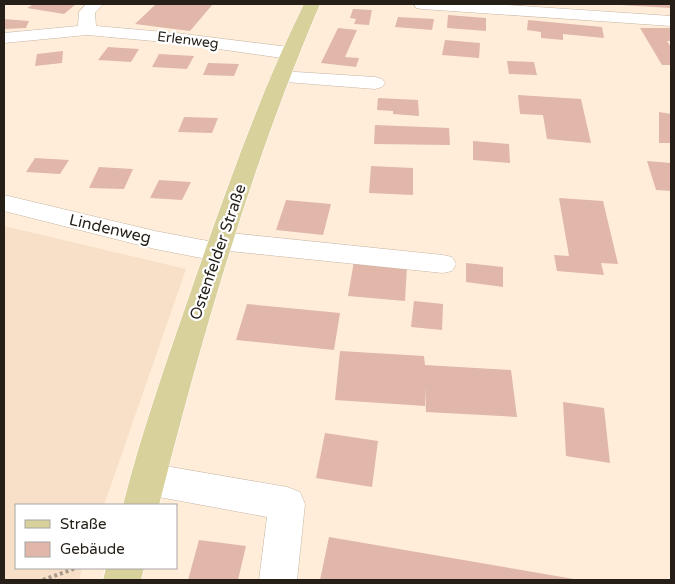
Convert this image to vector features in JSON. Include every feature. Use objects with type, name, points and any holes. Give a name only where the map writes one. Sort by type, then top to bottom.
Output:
[{"type":"main road","name":"Ostenfelder Straße","points":[[144,492],[179,369],[219,247],[289,53],[312,4]]},
{"type":"street","points":[[87,30],[87,12],[95,4]]},
{"type":"street","points":[[422,4],[671,21]]},
{"type":"street","name":"Erlenweg","points":[[4,38],[87,30],[176,38],[289,53]]},
{"type":"street","points":[[280,77],[375,84]]},
{"type":"street","name":"Lindenweg","points":[[4,203],[155,240],[219,247],[442,264]]},
{"type":"street","points":[[144,492],[287,504],[278,580]]},
{"type":"path","points":[[43,580],[73,569]]},
{"type":"shaded area","points":[[4,226],[186,269],[104,504],[15,504],[15,569],[82,569],[79,580],[4,580]]},
{"type":"building","points":[[34,4],[76,4],[64,14],[27,8]]},
{"type":"building","points":[[156,4],[213,4],[190,31],[135,24]]},
{"type":"building","points":[[671,4],[671,8],[620,5]]},
{"type":"building","points":[[353,9],[372,10],[369,25],[354,24],[356,19],[350,18]]},
{"type":"building","points":[[448,15],[486,18],[486,31],[447,28]]},
{"type":"building","points":[[398,17],[434,19],[432,30],[395,27]]},
{"type":"building","points":[[4,19],[29,21],[26,28],[4,29]]},
{"type":"building","points":[[528,20],[602,27],[604,38],[563,34],[563,40],[541,38],[541,32],[527,30]]},
{"type":"building","points":[[338,28],[357,30],[345,57],[359,58],[356,67],[321,63]]},
{"type":"building","points":[[640,28],[671,28],[671,41],[667,41],[671,47],[671,65],[662,65]]},
{"type":"building","points":[[445,40],[480,43],[479,58],[442,55]]},
{"type":"building","points":[[108,47],[139,49],[131,62],[98,60]]},
{"type":"building","points":[[63,51],[62,63],[35,66],[37,54]]},
{"type":"building","points":[[159,54],[194,56],[187,69],[152,67]]},
{"type":"building","points":[[507,61],[534,62],[537,75],[509,74]]},
{"type":"building","points":[[208,63],[239,64],[234,76],[203,75]]},
{"type":"building","points":[[518,95],[581,99],[591,143],[547,139],[543,115],[520,114]]},
{"type":"building","points":[[378,98],[418,100],[419,116],[393,114],[393,111],[377,110]]},
{"type":"building","points":[[659,112],[671,114],[671,143],[659,143]]},
{"type":"building","points":[[184,117],[218,118],[212,133],[178,132]]},
{"type":"building","points":[[375,125],[449,128],[450,145],[374,144]]},
{"type":"building","points":[[473,141],[509,144],[510,163],[473,160]]},
{"type":"building","points":[[35,158],[69,160],[60,174],[26,172]]},
{"type":"building","points":[[647,161],[671,163],[671,191],[656,190]]},
{"type":"building","points":[[371,166],[413,168],[413,195],[369,193]]},
{"type":"building","points":[[99,167],[133,169],[124,189],[89,188]]},
{"type":"building","points":[[159,180],[191,182],[182,200],[150,198]]},
{"type":"building","points":[[559,198],[603,201],[618,264],[601,263],[604,275],[557,271],[554,255],[569,256]]},
{"type":"building","points":[[286,200],[331,204],[323,235],[276,230]]},
{"type":"building","points":[[354,261],[407,266],[405,301],[348,296]]},
{"type":"building","points":[[466,263],[503,267],[503,287],[466,282]]},
{"type":"building","points":[[414,301],[443,304],[442,330],[411,327]]},
{"type":"building","points":[[247,304],[340,313],[334,350],[236,340]]},
{"type":"building","points":[[340,351],[424,356],[425,365],[511,370],[517,417],[426,412],[425,386],[425,406],[335,400]]},
{"type":"building","points":[[563,402],[604,408],[610,463],[566,456]]},
{"type":"building","points":[[325,433],[378,441],[372,487],[316,478]]},
{"type":"building","points":[[329,537],[574,579],[574,580],[320,580]]},
{"type":"building","points":[[199,540],[246,546],[238,580],[188,580]]}]
